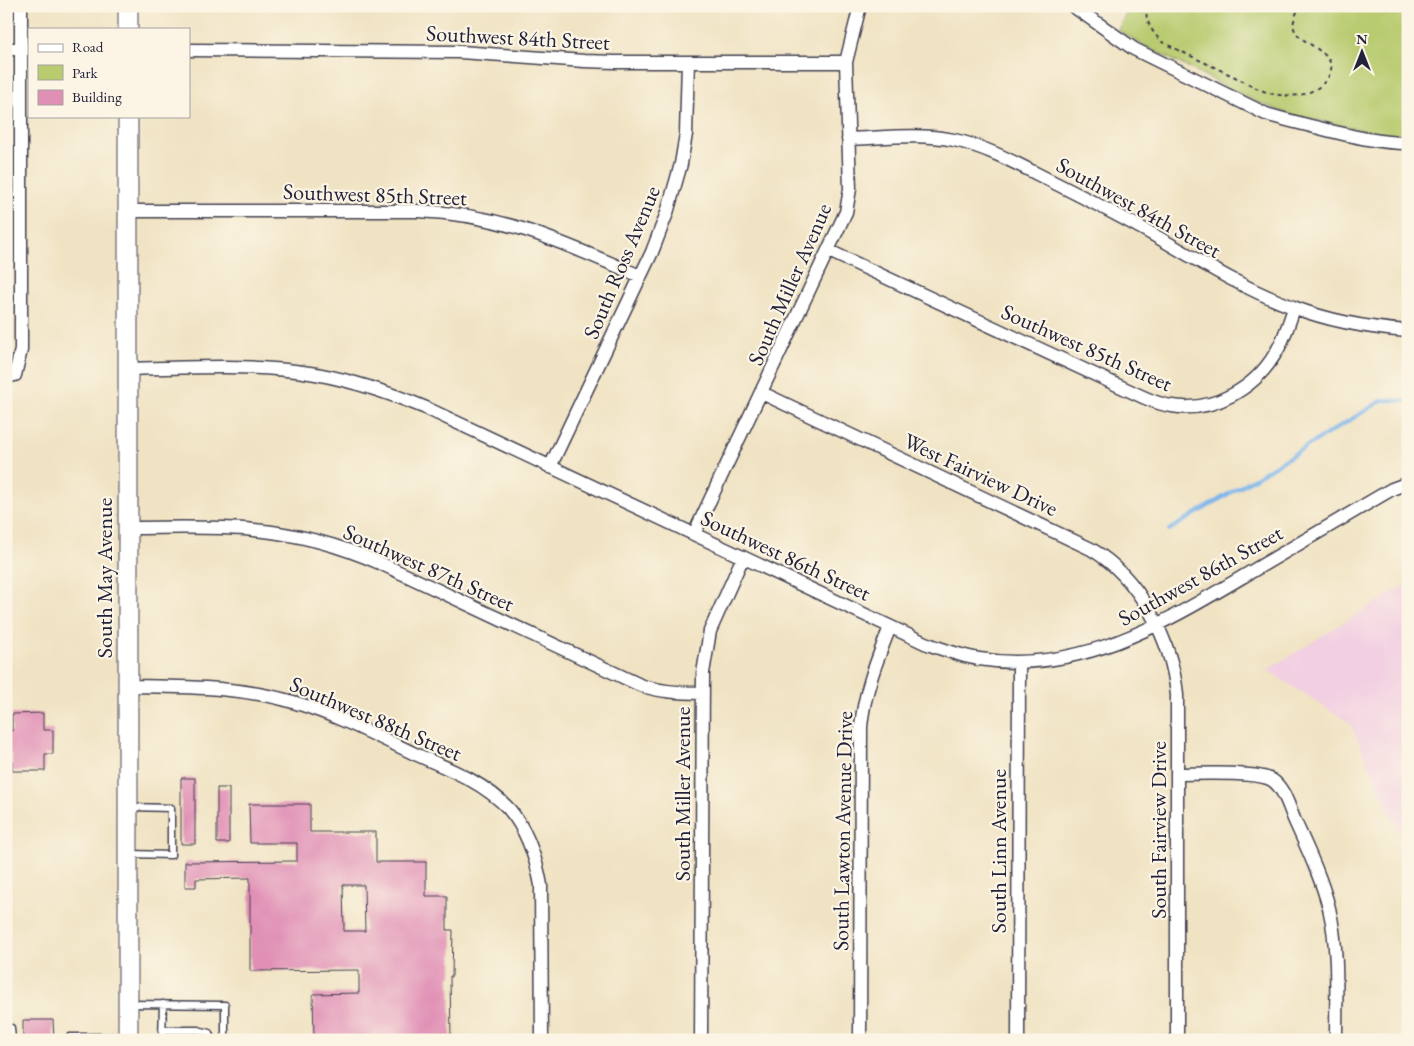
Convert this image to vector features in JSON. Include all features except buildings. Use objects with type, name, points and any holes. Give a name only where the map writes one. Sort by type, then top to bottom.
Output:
[{"type":"main road","points":[[128,6],[128,28]]},
{"type":"main road","name":"South May Avenue","points":[[128,118],[128,1038]]},
{"type":"street","points":[[11,376],[21,350],[25,49],[21,6]]},
{"type":"street","name":"South Miller Avenue","points":[[694,534],[829,251],[848,203],[850,189],[846,62],[860,6]]},
{"type":"street","points":[[1073,6],[1134,49],[1266,114],[1354,137],[1408,143]]},
{"type":"street","points":[[6,49],[25,49]]},
{"type":"street","name":"Southwest 84th Street","points":[[190,50],[460,52],[584,61],[846,62]]},
{"type":"street","name":"South Ross Avenue","points":[[550,467],[662,228],[681,164],[687,113],[688,62]]},
{"type":"street","name":"Southwest 84th Street","points":[[848,139],[933,137],[955,140],[983,148],[1151,233],[1236,282],[1294,308],[1352,323],[1408,331]]},
{"type":"street","name":"Southwest 85th Street","points":[[128,211],[418,211],[466,215],[514,225],[552,238],[640,276]]},
{"type":"street","name":"Southwest 85th Street","points":[[829,251],[1142,397],[1173,407],[1192,407],[1213,403],[1246,388],[1263,371],[1275,355],[1294,308]]},
{"type":"street","name":"Southwest 86th Street","points":[[128,369],[265,369],[296,371],[333,377],[378,389],[550,467],[924,643],[965,656],[1002,662],[1043,661],[1078,655],[1130,637],[1173,617],[1392,489],[1408,483]]},
{"type":"street","name":"West Fairview Drive","points":[[762,393],[1091,549],[1113,564],[1137,590],[1155,624]]},
{"type":"street","name":"Southwest 87th Street","points":[[128,528],[254,530],[326,543],[359,553],[640,685],[670,692],[702,693]]},
{"type":"street","name":"South Miller Avenue","points":[[701,1040],[702,693],[704,658],[710,631],[743,557]]},
{"type":"street","name":"South Fairview Drive","points":[[1155,624],[1164,644],[1176,683],[1178,716],[1177,1040]]},
{"type":"street","name":"South Lawton Avenue Drive","points":[[860,1040],[862,711],[868,687],[890,627]]},
{"type":"street","name":"South Linn Avenue","points":[[1018,1040],[1019,662]]},
{"type":"street","name":"Southwest 88th Street","points":[[128,686],[200,687],[226,689],[272,697],[318,711],[484,788],[508,809],[525,834],[536,862],[542,885],[542,1040]]},
{"type":"street","points":[[1178,774],[1263,777],[1271,780],[1283,794],[1322,883],[1329,908],[1335,961],[1336,1040]]},
{"type":"lane","points":[[128,808],[171,808],[171,855],[128,854]]},
{"type":"lane","points":[[128,1004],[225,1005],[225,1040]]},
{"type":"lane","points":[[162,1040],[163,1004]]},
{"type":"lane","points":[[6,1028],[11,1028],[12,1040]]},
{"type":"lane","points":[[163,1030],[198,1030],[209,1033],[212,1040]]},
{"type":"lane","points":[[70,1040],[70,1037],[128,1038]]},
{"type":"path","points":[[1147,6],[1146,20],[1155,35],[1162,42],[1266,91],[1288,96],[1309,92],[1318,88],[1330,75],[1331,68],[1325,54],[1295,31],[1294,15],[1300,6]]},
{"type":"shaded area","points":[[1408,583],[1408,851],[1350,723],[1267,670]]},
{"type":"green space","points":[[1129,6],[1408,6],[1408,135],[1372,132],[1292,115],[1255,101],[1143,45],[1118,30]]},
{"type":"waterway","points":[[1169,530],[1383,400],[1408,401]]}]
